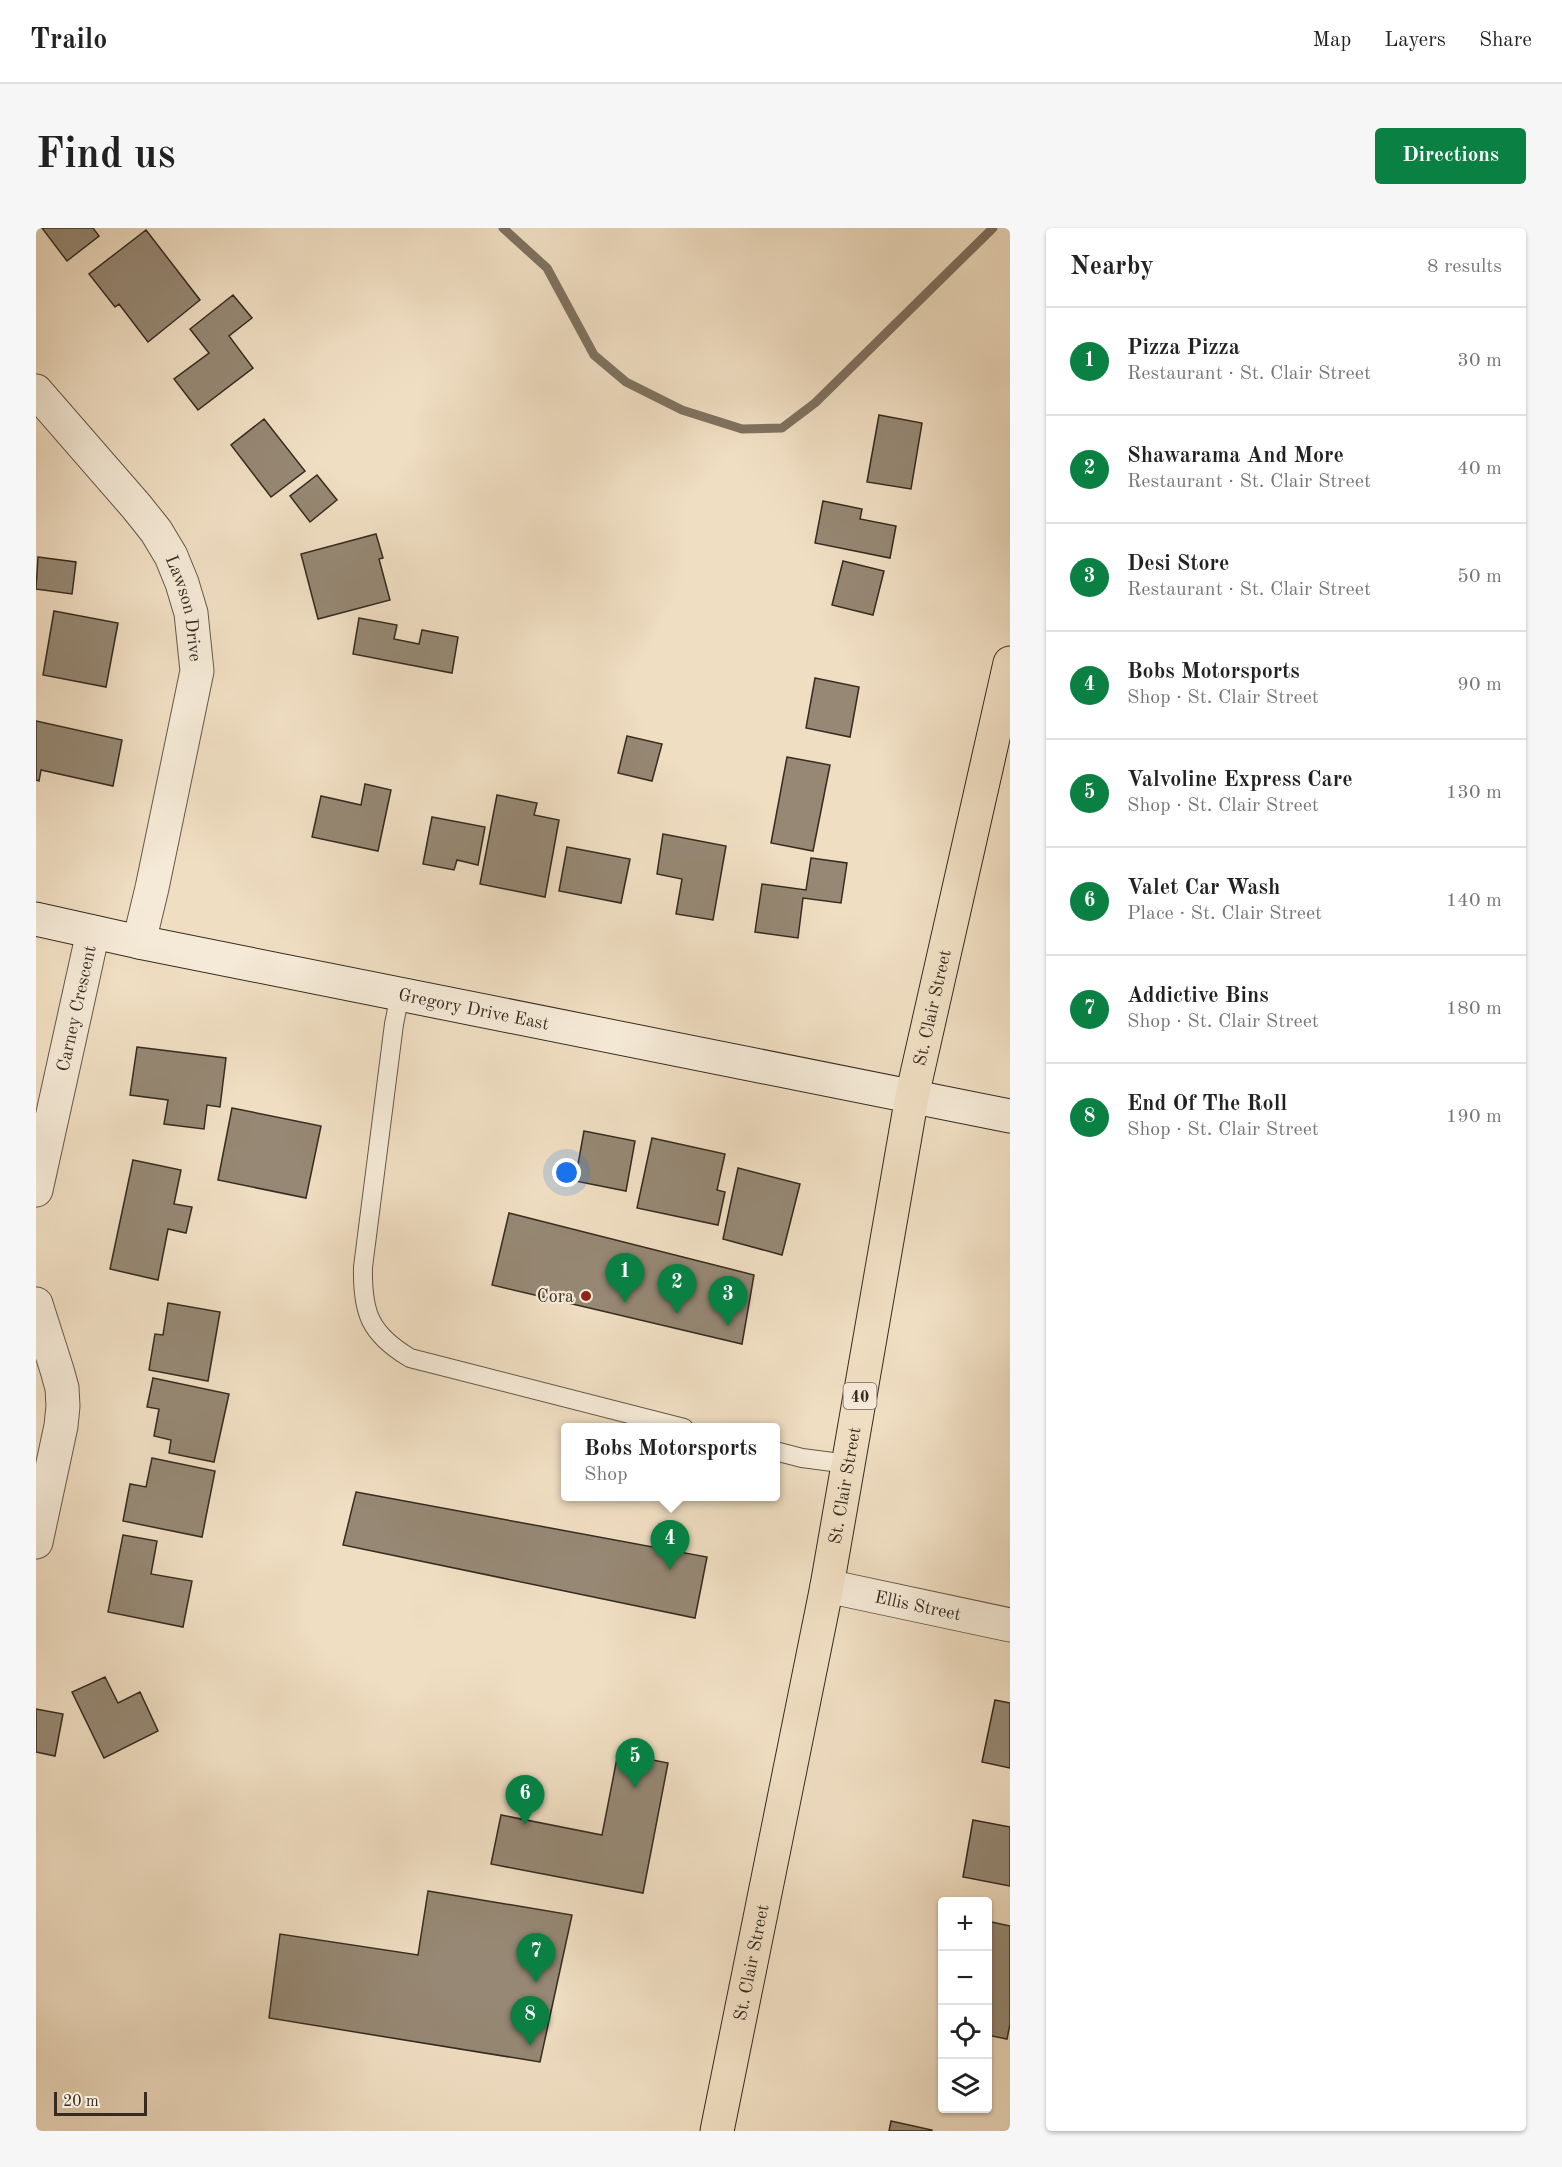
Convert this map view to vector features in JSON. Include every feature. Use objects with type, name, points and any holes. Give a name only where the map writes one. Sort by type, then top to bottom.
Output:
[{"type":"main road","name":"St. Clair Street","points":[[717,2131],[827,1586],[912,1096],[1010,663]]},
{"type":"street","name":"Lawson Drive","points":[[36,391],[156,531],[175,565],[191,613],[197,670],[139,942]]},
{"type":"street","name":"Gregory Drive East","points":[[36,919],[139,942],[1010,1116]]},
{"type":"street","name":"Carney Crescent","points":[[36,1190],[93,932]]},
{"type":"street","points":[[36,1304],[62,1388],[63,1406],[61,1426],[36,1542]]},
{"type":"street","name":"Ellis Street","points":[[827,1586],[1010,1625]]},
{"type":"lane","points":[[400,994],[394,1024],[363,1267],[363,1285],[370,1319],[380,1336],[410,1358],[664,1423]]},
{"type":"lane","points":[[780,1452],[802,1458],[848,1464]]},
{"type":"building","points":[[42,228],[93,228],[99,236],[67,261]]},
{"type":"building","points":[[146,230],[200,300],[148,342],[119,304],[115,307],[89,274]]},
{"type":"building","points":[[233,295],[252,318],[229,336],[253,368],[198,410],[174,379],[209,353],[190,329]]},
{"type":"building","points":[[879,415],[922,423],[911,489],[867,482]]},
{"type":"building","points":[[264,419],[305,471],[271,497],[231,445]]},
{"type":"building","points":[[317,475],[337,500],[310,522],[290,496]]},
{"type":"building","points":[[823,501],[862,509],[860,519],[896,526],[890,558],[815,543]]},
{"type":"building","points":[[376,534],[383,558],[379,559],[390,600],[318,619],[301,554]]},
{"type":"building","points":[[38,557],[76,562],[72,594],[36,589]]},
{"type":"building","points":[[843,561],[884,571],[873,615],[832,605]]},
{"type":"building","points":[[54,611],[118,623],[106,687],[43,675]]},
{"type":"building","points":[[359,618],[397,625],[394,639],[419,644],[422,630],[458,637],[452,673],[353,654]]},
{"type":"building","points":[[815,678],[859,687],[850,737],[806,728]]},
{"type":"building","points":[[36,721],[122,740],[113,786],[41,770],[39,781],[36,780]]},
{"type":"building","points":[[627,736],[662,744],[652,781],[618,773]]},
{"type":"building","points":[[787,757],[830,765],[813,851],[771,843]]},
{"type":"building","points":[[365,784],[391,790],[378,851],[312,837],[321,796],[361,805]]},
{"type":"building","points":[[497,795],[537,803],[534,815],[559,820],[545,897],[480,884]]},
{"type":"building","points":[[432,817],[485,827],[478,865],[457,860],[454,870],[423,864]]},
{"type":"building","points":[[663,834],[726,846],[713,920],[676,914],[682,879],[657,874]]},
{"type":"building","points":[[567,847],[630,859],[621,903],[559,891]]},
{"type":"building","points":[[811,858],[847,863],[841,903],[803,898],[798,938],[755,932],[762,884],[806,890]]},
{"type":"building","points":[[137,1047],[226,1058],[220,1107],[207,1105],[204,1129],[164,1124],[168,1100],[130,1095]]},
{"type":"building","points":[[232,1108],[321,1126],[306,1198],[218,1180]]},
{"type":"building","points":[[584,1131],[635,1141],[626,1191],[575,1181]]},
{"type":"building","points":[[652,1138],[725,1154],[717,1190],[725,1192],[718,1225],[637,1208]]},
{"type":"building","points":[[133,1160],[181,1170],[174,1204],[192,1207],[186,1233],[168,1229],[158,1280],[110,1269]]},
{"type":"building","points":[[738,1168],[800,1184],[782,1255],[723,1239]]},
{"type":"building","points":[[509,1213],[754,1275],[742,1344],[492,1285]]},
{"type":"building","points":[[168,1303],[220,1312],[208,1381],[149,1370],[155,1334],[163,1335]]},
{"type":"building","points":[[153,1378],[229,1394],[214,1462],[169,1453],[171,1440],[154,1436],[159,1409],[147,1407]]},
{"type":"building","points":[[152,1458],[215,1471],[202,1537],[123,1521],[130,1484],[146,1487]]},
{"type":"building","points":[[356,1492],[707,1557],[695,1618],[343,1545]]},
{"type":"building","points":[[123,1535],[157,1541],[151,1574],[192,1581],[183,1627],[108,1612]]},
{"type":"building","points":[[105,1677],[118,1703],[140,1692],[158,1731],[104,1758],[72,1692]]},
{"type":"building","points":[[995,1700],[1010,1703],[1010,1768],[982,1762]]},
{"type":"building","points":[[36,1709],[63,1714],[55,1756],[36,1752]]},
{"type":"building","points":[[618,1753],[668,1763],[643,1893],[491,1864],[501,1815],[602,1835]]},
{"type":"building","points":[[973,1820],[1010,1827],[1010,1886],[963,1877]]},
{"type":"building","points":[[428,1891],[572,1915],[540,2062],[269,2018],[280,1934],[418,1955]]},
{"type":"building","points":[[992,1922],[1010,1926],[1010,2024],[1007,2039],[992,2036]]},
{"type":"building","points":[[891,2121],[932,2130],[932,2131],[889,2131]]},
{"type":"waterway","points":[[503,228],[547,268],[594,355],[626,382],[682,410],[742,429],[782,428],[815,403],[993,228]]},
{"type":"place","name":"Cora","points":[[586,1296]]},
{"type":"place","name":"Pizza Pizza","points":[[625,1303]]},
{"type":"place","name":"Shawarama And More","points":[[677,1314]]},
{"type":"place","name":"Desi Store","points":[[728,1326]]},
{"type":"place","name":"Bobs Motorsports","points":[[670,1570]]},
{"type":"place","name":"Valvoline Express Care","points":[[635,1788]]},
{"type":"place","name":"Valet Car Wash","points":[[525,1825]]},
{"type":"place","name":"Addictive Bins","points":[[536,1983]]},
{"type":"place","name":"End Of The Roll","points":[[530,2046]]}]
